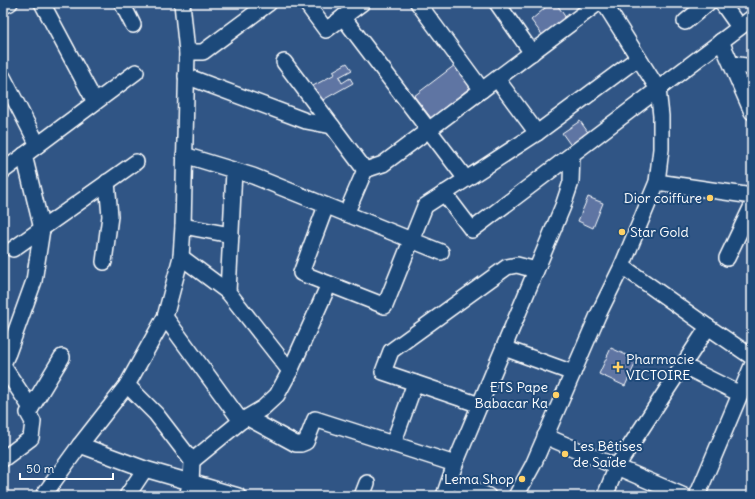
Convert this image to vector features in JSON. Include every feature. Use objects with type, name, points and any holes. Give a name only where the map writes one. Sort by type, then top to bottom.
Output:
[{"type":"street","points":[[3,6],[10,3]]},
{"type":"street","points":[[42,3],[95,102]]},
{"type":"street","points":[[122,3],[133,25]]},
{"type":"street","points":[[43,496],[80,445],[127,385],[165,317],[181,257],[183,226],[187,52],[182,3]]},
{"type":"street","points":[[187,52],[203,52],[269,3]]},
{"type":"street","points":[[306,3],[326,30],[362,3]]},
{"type":"street","points":[[418,3],[482,90]]},
{"type":"street","points":[[497,3],[532,53]]},
{"type":"street","points":[[346,214],[365,170],[383,164],[598,3]]},
{"type":"street","points":[[516,496],[533,464],[622,266],[657,182],[661,142],[661,116],[658,89],[604,3]]},
{"type":"street","points":[[685,22],[708,3]]},
{"type":"street","points":[[722,3],[739,27]]},
{"type":"street","points":[[343,17],[466,179]]},
{"type":"street","points":[[444,193],[472,230],[752,18]]},
{"type":"street","points":[[721,41],[752,112]]},
{"type":"street","points":[[326,206],[301,273],[385,306],[424,206],[537,133],[638,58]]},
{"type":"street","points":[[284,62],[365,170]]},
{"type":"street","points":[[732,64],[752,67]]},
{"type":"street","points":[[3,171],[136,72]]},
{"type":"street","points":[[186,76],[306,121],[332,126]]},
{"type":"street","points":[[3,78],[38,145]]},
{"type":"street","points":[[497,79],[537,133]]},
{"type":"street","points":[[444,496],[455,464],[567,195],[570,182],[572,154]]},
{"type":"street","points":[[24,155],[42,229],[34,281],[3,365],[31,408]]},
{"type":"street","points":[[184,155],[234,172],[253,176],[441,252]]},
{"type":"street","points":[[13,249],[136,162]]},
{"type":"street","points":[[228,292],[234,172]]},
{"type":"street","points":[[104,262],[110,216],[107,182]]},
{"type":"street","points":[[657,182],[752,196]]},
{"type":"street","points":[[727,258],[752,206]]},
{"type":"street","points":[[183,226],[231,235]]},
{"type":"street","points":[[181,257],[228,292],[290,371]]},
{"type":"street","points":[[480,405],[383,372],[391,351],[507,267],[517,265],[536,270]]},
{"type":"street","points":[[622,266],[752,357]]},
{"type":"street","points":[[192,461],[244,419],[263,408],[277,395],[290,371],[329,284]]},
{"type":"street","points":[[165,317],[244,419],[296,444],[306,442],[315,420],[455,464]]},
{"type":"street","points":[[605,496],[617,466],[708,327]]},
{"type":"street","points":[[504,348],[573,373]]},
{"type":"street","points":[[3,459],[31,438],[33,422],[28,413],[62,357]]},
{"type":"street","points":[[682,365],[740,394]]},
{"type":"street","points":[[697,496],[752,366]]},
{"type":"street","points":[[393,444],[415,383]]},
{"type":"street","points":[[127,385],[156,414],[192,461],[189,489]]},
{"type":"street","points":[[545,436],[684,496]]},
{"type":"street","points":[[80,445],[145,469],[189,489],[238,496]]},
{"type":"street","points":[[127,496],[145,469]]},
{"type":"street","points":[[450,480],[488,496]]},
{"type":"building","points":[[551,3],[556,3],[566,18],[543,36],[531,20]]},
{"type":"building","points":[[459,62],[476,83],[431,118],[414,96]]},
{"type":"building","points":[[347,63],[352,70],[339,77],[342,83],[350,78],[353,83],[321,101],[313,86],[335,74],[333,71]]},
{"type":"building","points":[[580,121],[590,135],[572,147],[562,133]]},
{"type":"building","points":[[588,197],[603,203],[593,228],[578,221]]},
{"type":"building","name":"Pharmacie VICTOIRE","points":[[611,348],[637,360],[625,386],[599,374]]},
{"type":"place","name":"Dior coiffure","points":[[710,198]]},
{"type":"place","name":"Star Gold","points":[[622,232]]},
{"type":"place","name":"Pharmacie VICTOIRE","points":[[618,367]]},
{"type":"place","name":"ETS Pape Babacar Ka","points":[[556,395]]},
{"type":"place","name":"Les Bêtises de Saïde","points":[[565,454]]},
{"type":"place","name":"Lema Shop","points":[[522,479]]}]
